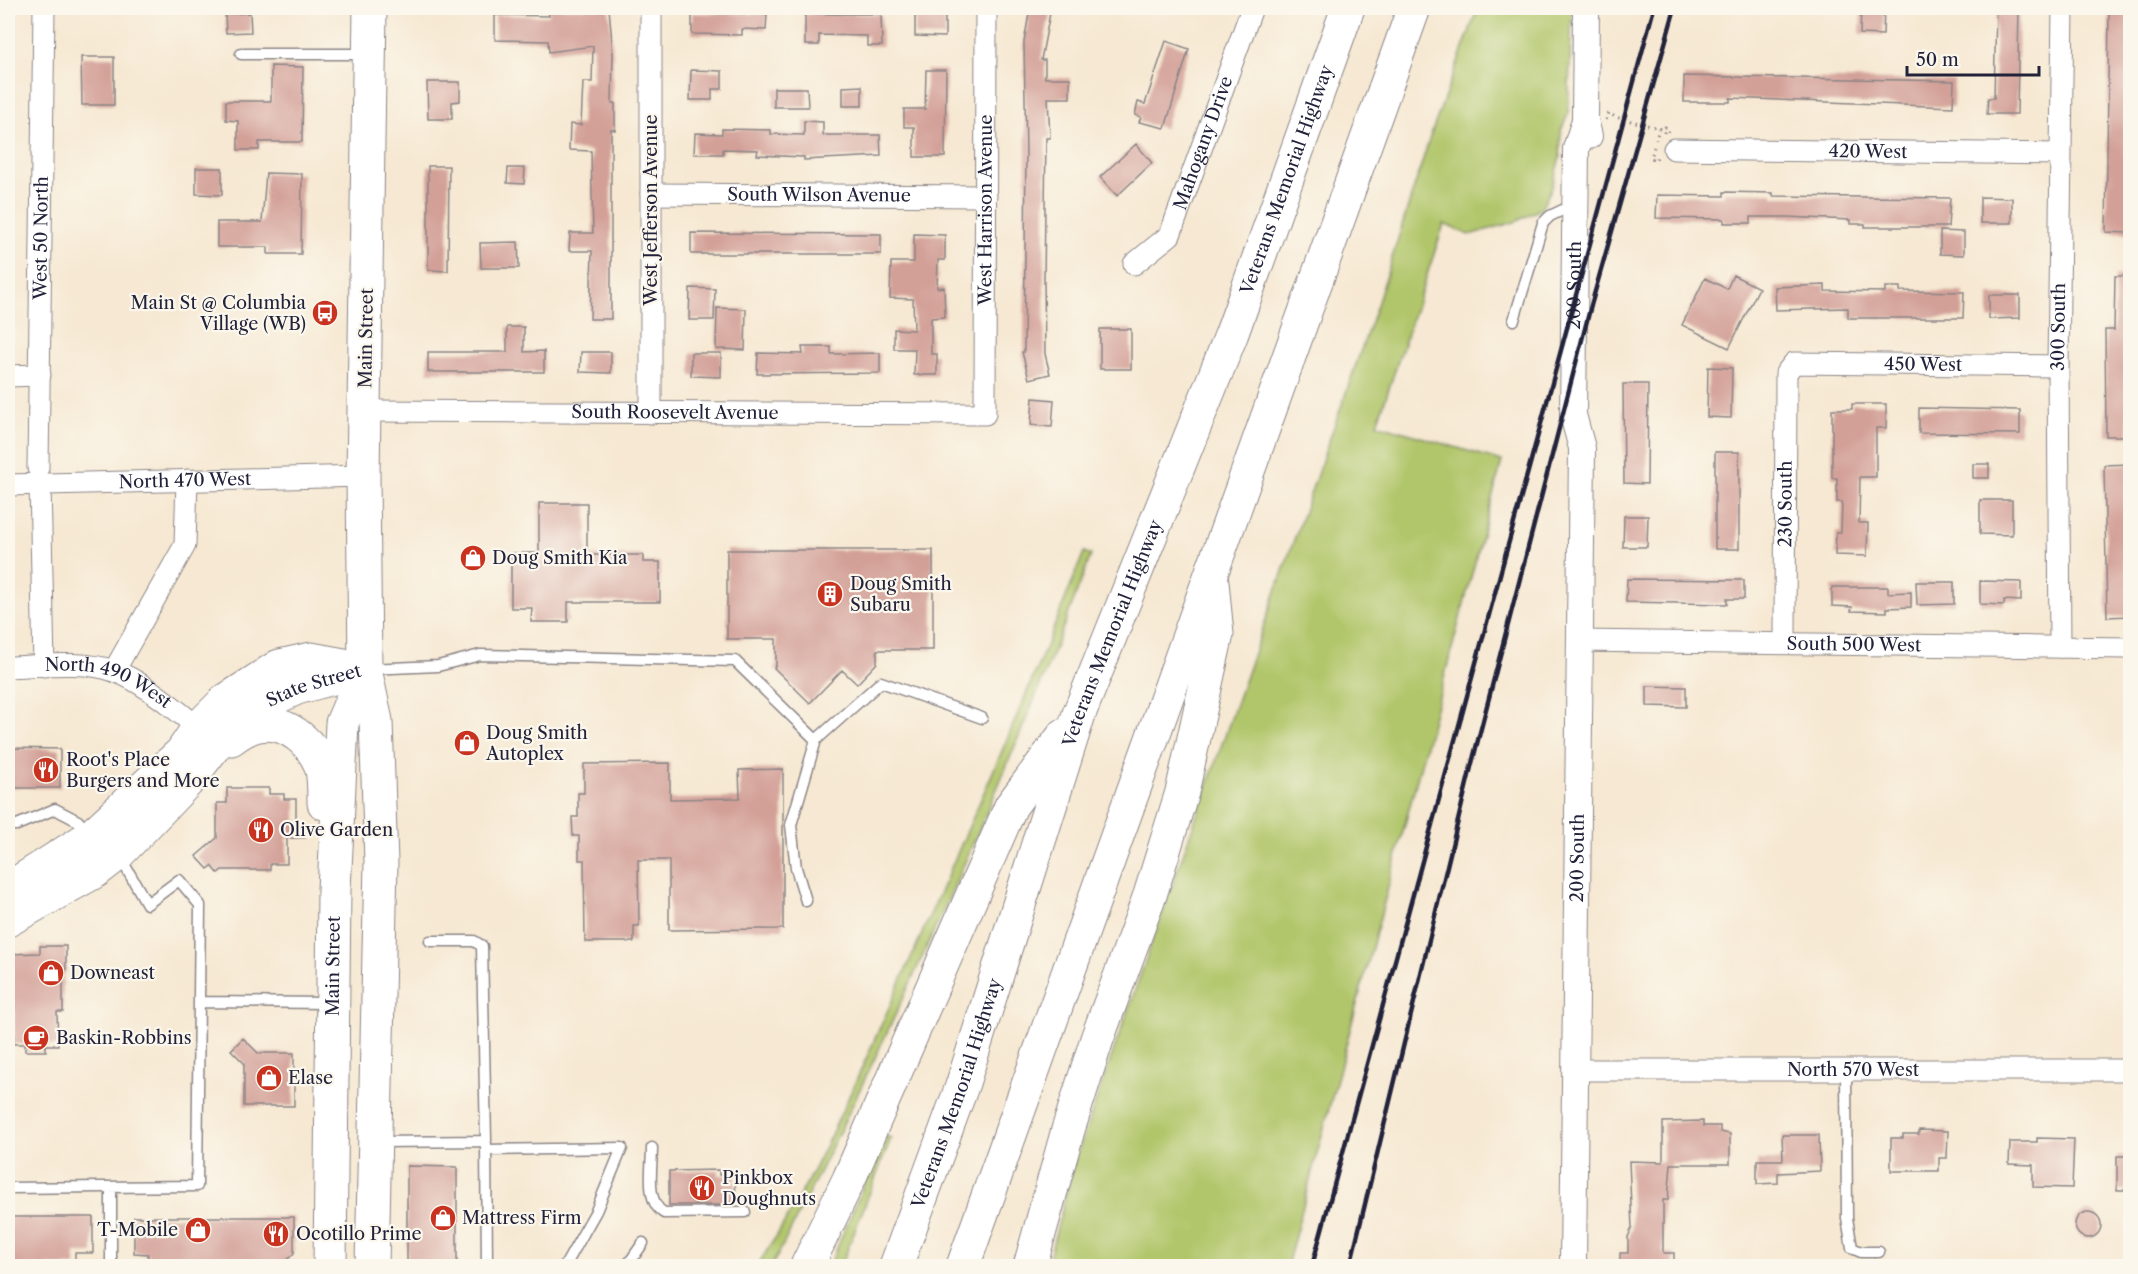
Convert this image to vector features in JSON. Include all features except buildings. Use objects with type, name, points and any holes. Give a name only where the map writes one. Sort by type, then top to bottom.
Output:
[{"type":"main road","name":"Main Street","points":[[370,8],[363,476],[365,669],[376,721],[381,862],[372,1266]]},
{"type":"main road","name":"Veterans Memorial Highway","points":[[896,1266],[962,1086],[1079,714],[1232,333],[1348,8]]},
{"type":"main road","points":[[963,1266],[1414,8]]},
{"type":"main road","points":[[1030,1266],[1068,1130],[1097,1039],[1150,895],[1182,792],[1217,634],[1211,573]]},
{"type":"main road","name":"State Street","points":[[205,741],[225,701],[279,666],[311,659],[365,669]]},
{"type":"main road","name":"Main Street","points":[[330,1266],[334,890],[342,723],[365,669]]},
{"type":"main road","points":[[807,1266],[849,1179],[1011,806],[1079,714]]},
{"type":"main road","name":"State Street","points":[[8,889],[91,836],[182,752],[205,741],[261,724],[296,733],[315,754],[322,772],[325,859],[334,890]]},
{"type":"main road","points":[[8,920],[96,871],[118,854],[152,820],[205,741]]},
{"type":"street","name":"West 50 North","points":[[44,8],[39,476],[44,666]]},
{"type":"street","name":"West Jefferson Avenue","points":[[651,8],[651,413]]},
{"type":"street","name":"West Harrison Avenue","points":[[985,414],[986,8]]},
{"type":"street","name":"Mahogany Drive","points":[[1134,264],[1170,235],[1252,8]]},
{"type":"street","name":"200 South","points":[[1573,1266],[1578,641],[1582,449],[1589,417],[1594,120],[1586,8]]},
{"type":"street","name":"300 South","points":[[2060,647],[2058,366],[2062,8]]},
{"type":"street","name":"200 South","points":[[1582,449],[1573,415],[1576,149],[1594,120]]},
{"type":"street","name":"420 West","points":[[1674,149],[2060,154]]},
{"type":"street","name":"South Wilson Avenue","points":[[651,194],[986,196]]},
{"type":"street","name":"450 West","points":[[1789,367],[1794,363],[2058,366]]},
{"type":"street","name":"230 South","points":[[1785,642],[1786,385],[1789,367]]},
{"type":"street","points":[[8,376],[40,375]]},
{"type":"street","name":"South Roosevelt Avenue","points":[[365,411],[985,414]]},
{"type":"street","name":"North 470 West","points":[[8,484],[39,476],[187,480],[363,476]]},
{"type":"street","points":[[114,671],[185,544],[187,480]]},
{"type":"street","name":"South 500 West","points":[[1578,641],[2130,648]]},
{"type":"street","name":"North 490 West","points":[[8,667],[95,667],[114,671],[130,678],[205,741]]},
{"type":"street","name":"North 570 West","points":[[1574,1070],[2130,1070]]},
{"type":"lane","points":[[241,54],[370,54]]},
{"type":"lane","points":[[1514,320],[1543,223],[1550,216],[1575,204]]},
{"type":"lane","points":[[365,669],[438,666],[480,655],[735,661],[816,740]]},
{"type":"lane","points":[[806,901],[796,868],[791,825],[816,740],[881,682],[982,718]]},
{"type":"lane","points":[[8,825],[17,825],[55,809],[78,821],[91,836]]},
{"type":"lane","points":[[8,1188],[197,1186],[200,905],[179,880],[147,903],[118,854]]},
{"type":"lane","points":[[430,941],[474,941],[482,946],[487,1266]]},
{"type":"lane","points":[[199,1002],[332,1003]]},
{"type":"lane","points":[[1846,1070],[1846,1218],[1850,1240],[1852,1248],[1861,1252],[1880,1252]]},
{"type":"lane","points":[[373,1142],[622,1148],[591,1220],[565,1266]]},
{"type":"lane","points":[[652,1148],[652,1198],[656,1209],[664,1213],[745,1212]]},
{"type":"lane","points":[[111,1187],[111,1266]]},
{"type":"lane","points":[[627,1266],[643,1243]]},
{"type":"path","points":[[1594,120],[1608,120],[1609,113],[1615,117],[1659,128],[1651,158]]},
{"type":"green space","points":[[1478,8],[1572,8],[1568,114],[1561,131],[1560,157],[1552,187],[1541,209],[1515,222],[1469,235],[1444,224],[1377,424],[1502,461],[1287,1266],[1047,1266],[1074,1163],[1378,302],[1430,137]]},
{"type":"green space","points":[[1084,552],[1091,555],[1056,645],[983,822],[944,909],[863,1083],[778,1255],[771,1266],[757,1266],[799,1196],[854,1086],[996,764]]},
{"type":"green space","points":[[885,1136],[891,1138],[841,1266],[829,1266]]},
{"type":"railway","points":[[1312,1266],[1654,8]]},
{"type":"railway","points":[[1350,1266],[1471,767],[1590,309],[1675,8]]},
{"type":"place","name":"Main St @ Columbia Village (WB)","points":[[325,313]]},
{"type":"place","name":"Doug Smith Kia","points":[[473,558]]},
{"type":"place","name":"Doug Smith Subaru","points":[[830,594]]},
{"type":"place","name":"Doug Smith Autoplex","points":[[467,743]]},
{"type":"place","name":"Root's Place Burgers and More","points":[[46,770]]},
{"type":"place","name":"Olive Garden","points":[[261,830]]},
{"type":"place","name":"Downeast","points":[[51,973]]},
{"type":"place","name":"Baskin-Robbins","points":[[36,1038]]},
{"type":"place","name":"Elase","points":[[269,1078]]},
{"type":"place","name":"Pinkbox Doughnuts","points":[[702,1188]]},
{"type":"place","name":"Mattress Firm","points":[[443,1218]]},
{"type":"place","name":"T-Mobile","points":[[198,1230]]},
{"type":"place","name":"Ocotillo Prime","points":[[276,1234]]}]
